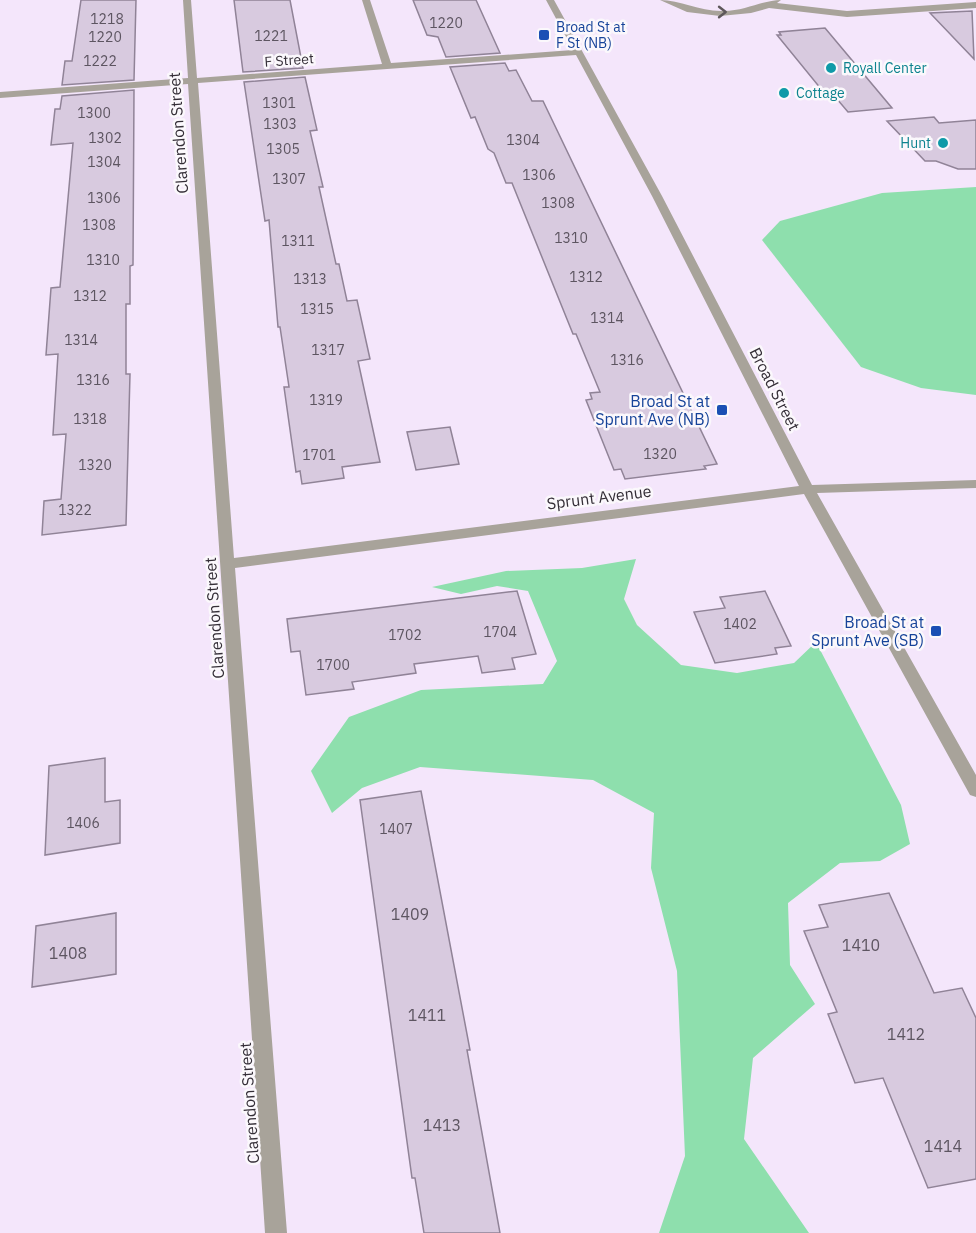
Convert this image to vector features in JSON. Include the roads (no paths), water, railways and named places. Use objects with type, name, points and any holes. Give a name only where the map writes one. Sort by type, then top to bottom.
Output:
[{"type":"street","name":"Clarendon Street","points":[[187,0],[276,1233]]},
{"type":"street","points":[[366,0],[387,66]]},
{"type":"street","name":"Broad Street","points":[[550,0],[657,196],[808,489],[976,790]]},
{"type":"street","points":[[664,0],[693,10],[716,12],[741,12],[773,2],[847,14],[976,5]]},
{"type":"street","name":"F Street","points":[[0,95],[579,52]]},
{"type":"street","name":"Sprunt Avenue","points":[[228,564],[808,489],[976,484]]},
{"type":"place","name":"Broad St at F St (NB)","points":[[544,35]]},
{"type":"place","name":"Royall Center","points":[[831,68]]},
{"type":"place","name":"Cottage","points":[[784,93]]},
{"type":"place","name":"Hunt","points":[[943,143]]},
{"type":"place","name":"Broad St at Sprunt Ave (NB)","points":[[722,410]]},
{"type":"place","name":"Broad St at Sprunt Ave (SB)","points":[[936,631]]}]
